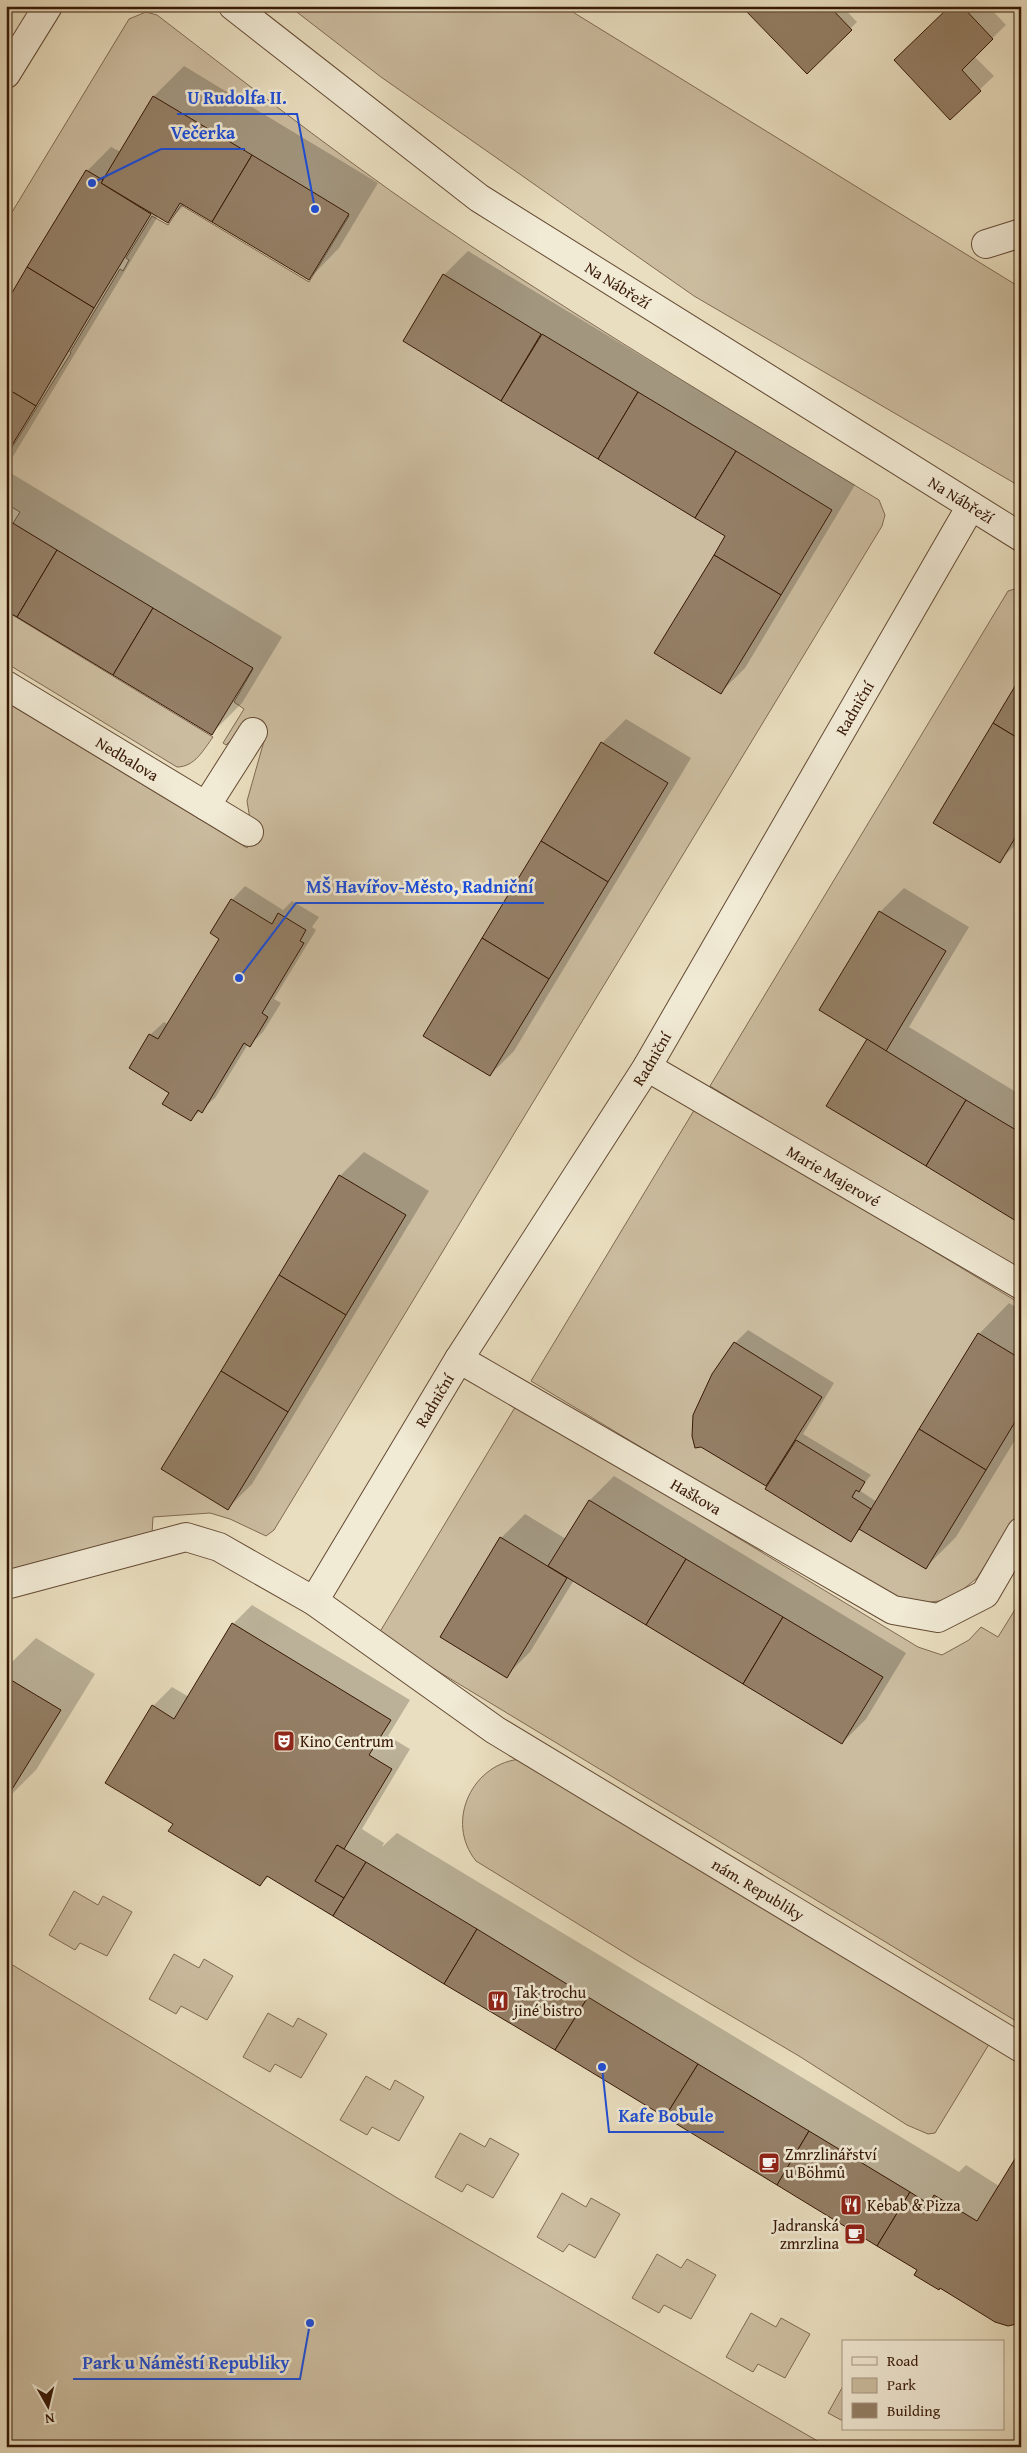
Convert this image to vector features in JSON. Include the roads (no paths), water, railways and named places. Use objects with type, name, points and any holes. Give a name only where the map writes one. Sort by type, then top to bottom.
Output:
[{"type":"street","points":[[6,74],[48,6]]},
{"type":"street","name":"Na Nábřeží","points":[[234,6],[479,198],[1021,537]]},
{"type":"street","points":[[986,244],[1021,232]]},
{"type":"street","name":"Radniční","points":[[314,1601],[459,1360],[647,1067],[971,506]]},
{"type":"street","name":"Nedbalova","points":[[6,685],[249,832]]},
{"type":"street","points":[[206,806],[253,732]]},
{"type":"street","name":"Marie Majerové","points":[[647,1067],[1021,1285]]},
{"type":"street","name":"Haškova","points":[[459,1360],[893,1610],[938,1618],[985,1594],[1021,1532]]},
{"type":"street","name":"nám. Republiky","points":[[6,1585],[186,1537],[219,1547],[314,1601],[495,1730],[1021,2048]]},
{"type":"place","name":"Večerka","points":[[92,183]]},
{"type":"place","name":"U Rudolfa II.","points":[[315,209]]},
{"type":"place","name":"MŠ Havířov-Město, Radniční","points":[[239,978]]},
{"type":"place","name":"Kino Centrum","points":[[284,1741]]},
{"type":"place","name":"Tak trochu jiné bistro","points":[[498,2001]]},
{"type":"place","name":"Kafe Bobule","points":[[602,2067]]},
{"type":"place","name":"Zmrzlinářství u Böhmů","points":[[769,2163]]},
{"type":"place","name":"Kebab & Pizza","points":[[851,2205]]},
{"type":"place","name":"Jadranská zmrzlina","points":[[855,2234]]},
{"type":"place","name":"Park u Náměstí Republiky","points":[[310,2323]]}]
